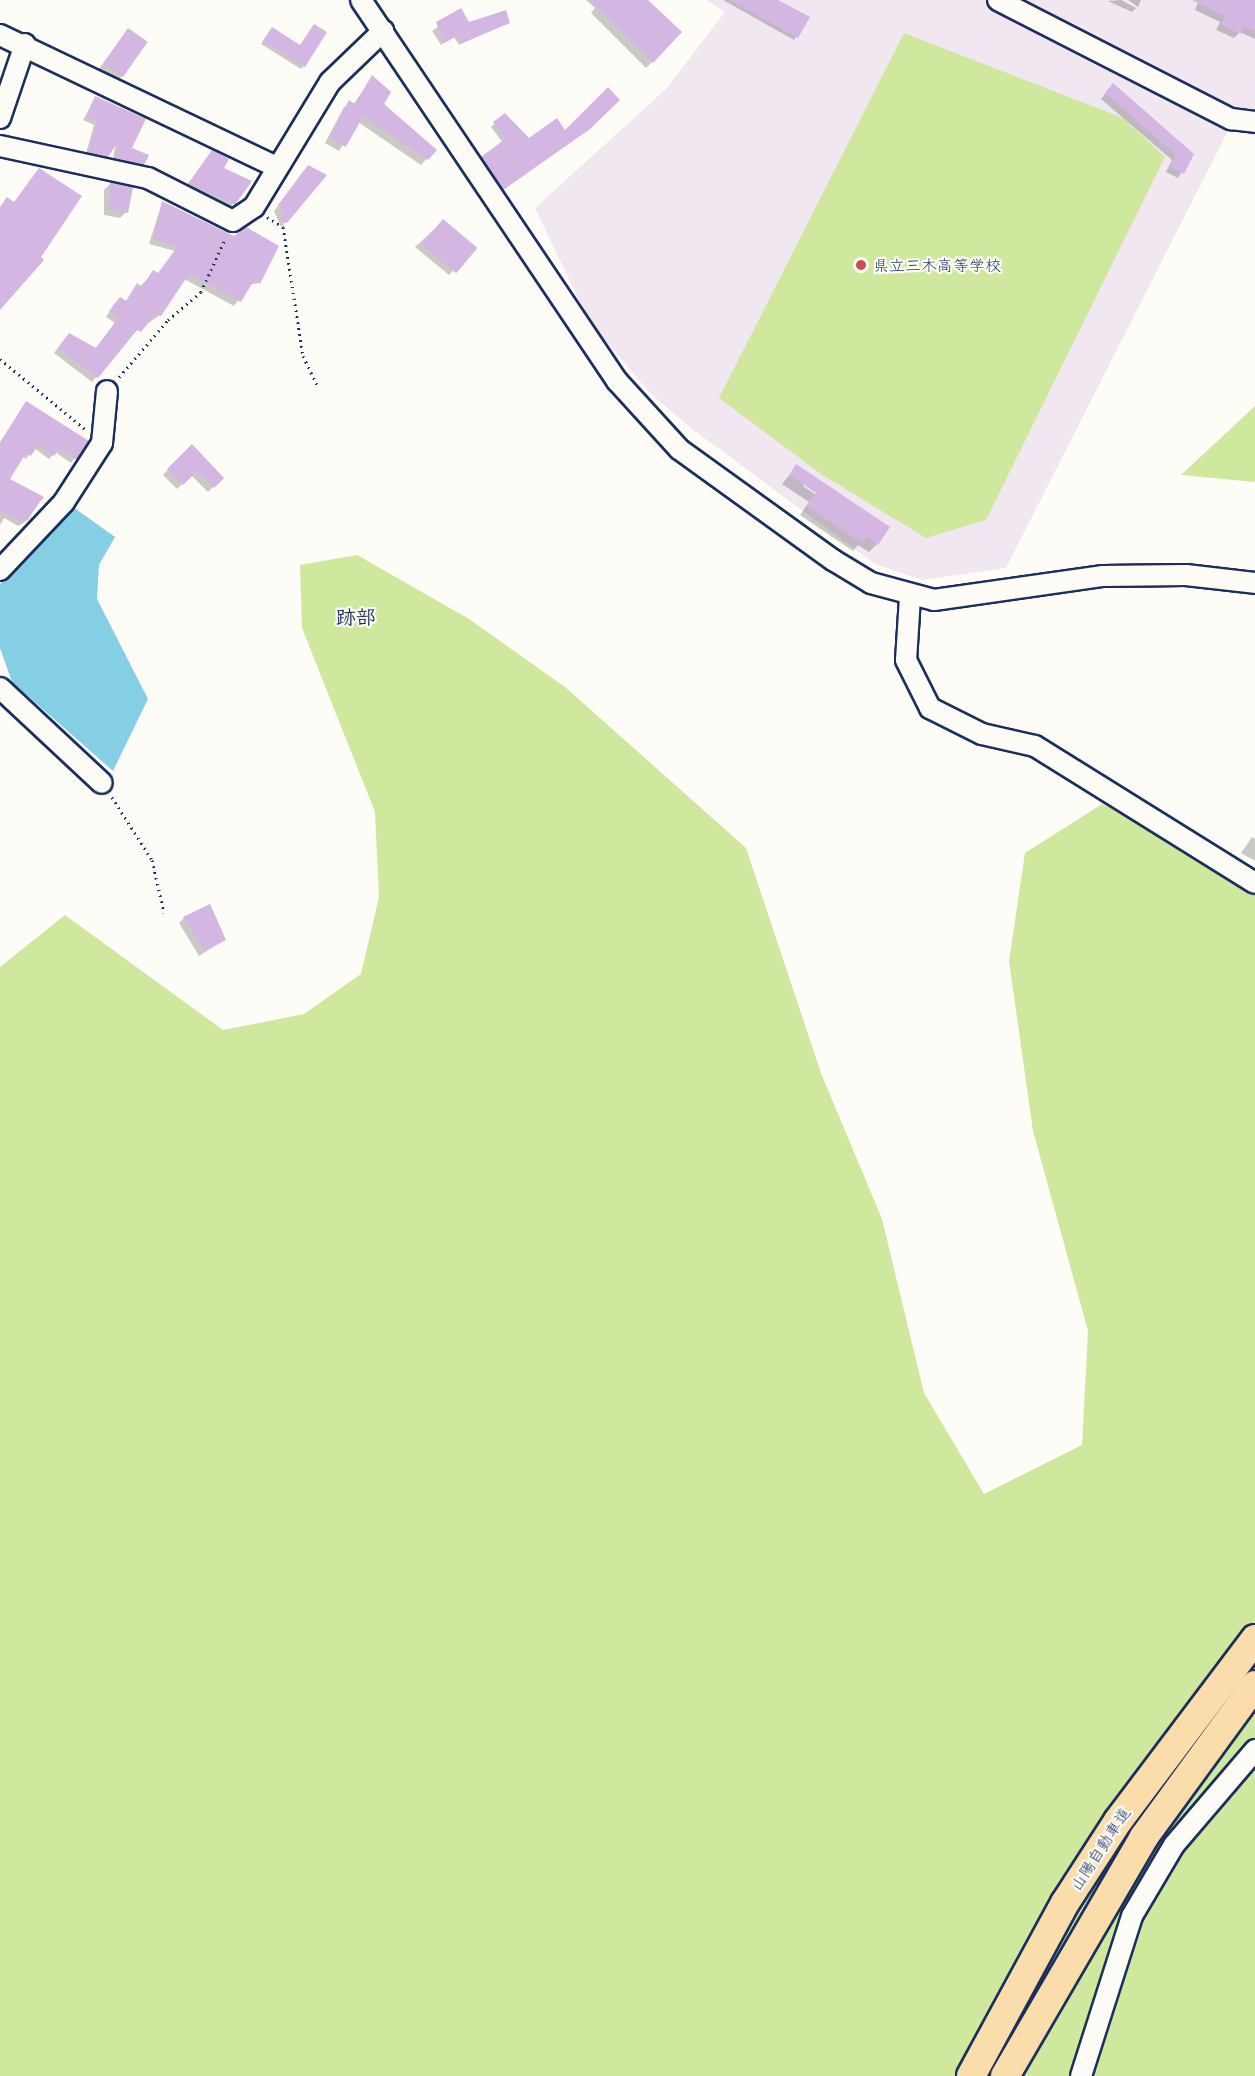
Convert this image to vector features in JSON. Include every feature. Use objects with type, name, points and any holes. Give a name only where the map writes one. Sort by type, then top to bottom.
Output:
[{"type":"highway","name":"山陽自動車道","points":[[971,2076],[1065,1903],[1118,1821],[1255,1639]]},
{"type":"highway","name":"山陽自動車道","points":[[1005,2076],[1138,1846],[1255,1685]]},
{"type":"street","points":[[361,0],[581,333],[679,449],[833,560],[871,583],[910,597],[965,597],[1103,576],[1255,583]]},
{"type":"street","points":[[998,0],[1231,119],[1255,122]]},
{"type":"street","points":[[0,146],[148,178],[233,221],[254,207],[330,82],[383,31]]},
{"type":"street","points":[[0,34],[25,44],[277,167]]},
{"type":"street","points":[[0,118],[25,44]]},
{"type":"street","points":[[0,570],[64,502],[102,443],[107,390]]},
{"type":"street","points":[[910,597],[906,660],[930,708],[982,734],[1035,746],[1255,883]]},
{"type":"street","points":[[0,688],[102,783]]},
{"type":"street","points":[[1081,2076],[1132,1917],[1173,1845],[1255,1750]]},
{"type":"path","points":[[254,207],[283,227],[303,356],[318,387]]},
{"type":"path","points":[[107,390],[168,320],[201,292],[233,221]]},
{"type":"path","points":[[0,359],[102,443]]},
{"type":"path","points":[[102,783],[152,860],[164,912]]},
{"type":"shaded area","name":"県立三木高等学校","points":[[707,0],[1255,0],[1255,136],[1230,127],[1006,568],[922,580],[875,564],[692,429],[650,393],[590,323],[535,208],[666,89],[725,12]]},
{"type":"green space","points":[[904,33],[1123,118],[1165,157],[986,520],[926,538],[821,474],[719,398]]},
{"type":"green space","points":[[1255,406],[1255,482],[1181,475]]},
{"type":"green space","points":[[357,555],[469,619],[565,687],[746,848],[821,1073],[882,1219],[924,1393],[984,1494],[1082,1445],[1088,1331],[1033,1131],[1009,961],[1025,853],[1102,804],[1255,876],[1255,2076],[0,2076],[0,967],[65,915],[223,1030],[304,1014],[361,974],[379,897],[375,812],[302,628],[300,565]]},
{"type":"water","points":[[73,507],[115,537],[99,565],[97,599],[148,699],[113,771],[12,682],[0,648],[0,584]]},
{"type":"building","points":[[590,0],[648,0],[682,32],[653,63]]},
{"type":"building","points":[[730,0],[778,0],[810,17],[798,38]]},
{"type":"building","points":[[1192,0],[1255,0],[1255,31],[1244,26],[1241,34],[1221,24],[1225,16]]},
{"type":"building","points":[[461,8],[469,22],[506,10],[510,23],[462,43],[457,36],[444,43],[436,22]]},
{"type":"building","points":[[314,24],[327,32],[305,67],[263,41],[272,27],[300,45]]},
{"type":"building","points":[[128,28],[148,42],[123,77],[103,63]]},
{"type":"building","points":[[372,75],[391,92],[384,104],[437,150],[428,160],[363,116],[346,147],[329,137],[349,100],[355,104]]},
{"type":"building","points":[[1113,83],[1194,154],[1184,174],[1170,167],[1176,155],[1105,93]]},
{"type":"building","points":[[608,87],[620,100],[590,129],[503,190],[481,157],[505,139],[493,122],[505,113],[529,138],[557,118],[565,130]]},
{"type":"building","points":[[95,96],[146,119],[132,148],[149,155],[144,165],[115,159],[119,141],[108,157],[88,153],[97,121],[86,116]]},
{"type":"building","points":[[212,150],[229,159],[224,168],[252,181],[235,205],[188,184]]},
{"type":"building","points":[[308,165],[327,175],[287,223],[280,219],[284,210],[278,205]]},
{"type":"building","points":[[39,168],[82,196],[41,257],[44,260],[0,310],[0,207],[7,197],[14,202]]},
{"type":"building","points":[[110,182],[133,187],[128,213],[109,209]]},
{"type":"building","points":[[162,201],[234,236],[246,227],[279,246],[260,284],[254,280],[241,302],[189,274],[161,316],[156,313],[141,332],[137,330],[98,378],[58,348],[69,333],[96,348],[119,317],[109,311],[120,297],[126,301],[137,283],[142,287],[153,270],[158,273],[178,246],[153,239]]},
{"type":"building","points":[[443,219],[477,248],[456,273],[422,244]]},
{"type":"building","points":[[26,401],[89,441],[77,460],[59,449],[54,456],[38,445],[31,456],[26,453],[10,479],[44,497],[23,523],[0,510],[0,443]]},
{"type":"building","points":[[192,444],[224,478],[214,488],[197,471],[183,485],[167,469]]},
{"type":"building","points":[[796,464],[890,527],[878,545],[867,537],[862,543],[807,506],[816,493],[789,475]]},
{"type":"building","points":[[210,904],[226,940],[205,951],[183,917]]},
{"type":"place","name":"県立三木高等学校","points":[[861,265]]},
{"type":"district","name":"跡部","points":[[356,616]]}]
